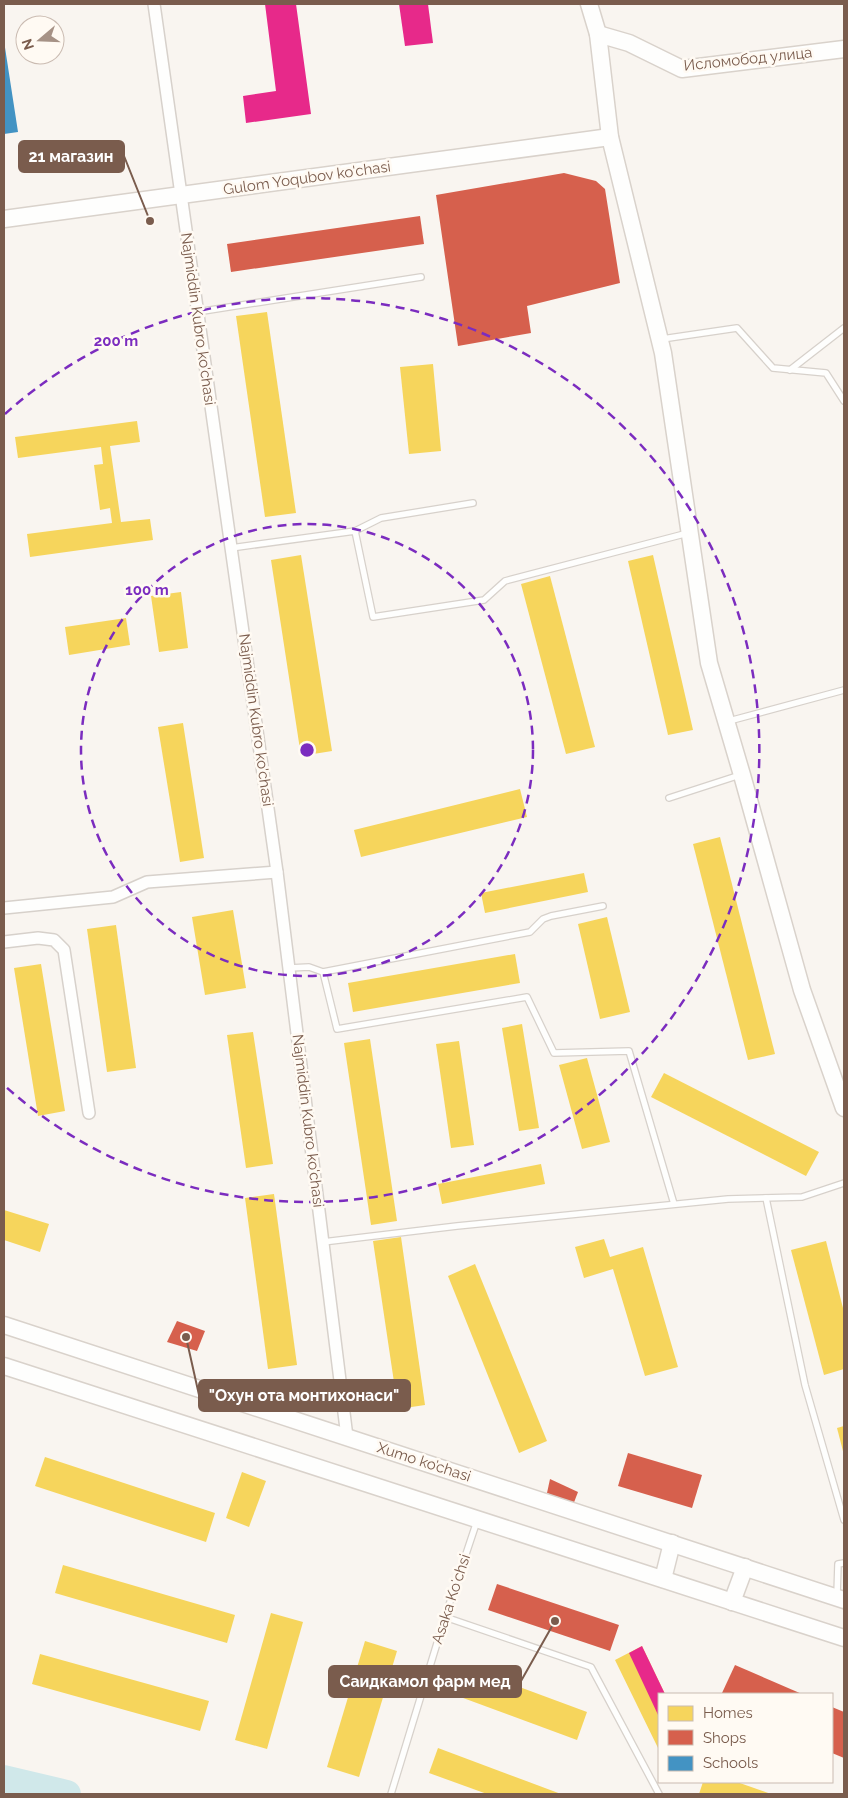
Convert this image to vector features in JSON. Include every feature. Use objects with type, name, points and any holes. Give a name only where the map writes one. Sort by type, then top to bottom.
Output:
[{"type":"street","name":"Najmiddin Kubro ko'chasi","points":[[154,4],[277,872],[347,1437]]},
{"type":"street","points":[[589,4],[598,34],[610,137],[663,353],[709,663],[802,990],[844,1108]]},
{"type":"street","name":"Исломобод улица","points":[[598,34],[630,43],[682,69],[844,49]]},
{"type":"street","name":"Gulom Yoqubov ko'chasi","points":[[4,219],[610,137]]},
{"type":"street","points":[[4,908],[113,897],[147,882],[277,872]]},
{"type":"street","points":[[4,942],[38,938],[54,940],[64,950],[89,1113]]},
{"type":"street","name":"Xumo ko’chasi","points":[[4,1324],[840,1599]]},
{"type":"street","points":[[4,1366],[844,1638]]},
{"type":"street","points":[[663,1579],[672,1543]]},
{"type":"street","points":[[732,1602],[745,1567]]},
{"type":"lane","points":[[197,312],[421,277]]},
{"type":"lane","points":[[660,339],[737,328],[774,368],[826,373],[844,401]]},
{"type":"lane","points":[[790,370],[844,328]]},
{"type":"lane","points":[[231,548],[355,531],[381,518],[472,502]]},
{"type":"lane","points":[[355,531],[373,617],[484,600],[505,581],[690,533]]},
{"type":"lane","points":[[727,721],[844,690]]},
{"type":"lane","points":[[669,798],[742,775]]},
{"type":"lane","points":[[289,968],[308,967],[323,972],[530,932],[542,919],[550,916],[603,906]]},
{"type":"lane","points":[[323,972],[337,1029],[527,997],[554,1053],[629,1051],[674,1204]]},
{"type":"lane","points":[[323,1242],[728,1198],[802,1196],[844,1183]]},
{"type":"lane","points":[[766,1198],[805,1385],[844,1520]]},
{"type":"lane","name":"Asaka Koʻchsi","points":[[390,1794],[445,1616],[478,1519]]},
{"type":"lane","points":[[840,1599],[838,1564],[844,1563]]},
{"type":"lane","points":[[445,1616],[591,1667],[659,1794]]},
{"type":"building: Homes","points":[[267,312],[296,513],[265,517],[236,316]]},
{"type":"building: Homes","points":[[433,364],[441,451],[409,454],[400,367]]},
{"type":"building: Homes","points":[[137,421],[140,442],[110,446],[121,522],[150,519],[153,540],[30,557],[27,534],[112,523],[110,508],[100,510],[94,465],[103,464],[101,447],[18,458],[15,437]]},
{"type":"building: Homes","points":[[301,555],[332,751],[301,756],[271,560]]},
{"type":"building: Homes","points":[[653,555],[693,730],[668,735],[628,561]]},
{"type":"building: Homes","points":[[550,576],[595,747],[566,754],[521,584]]},
{"type":"building: Homes","points":[[181,592],[188,648],[159,652],[151,596]]},
{"type":"building: Homes","points":[[126,618],[130,645],[69,655],[65,627]]},
{"type":"building: Homes","points":[[183,723],[204,858],[180,862],[158,727]]},
{"type":"building: Homes","points":[[520,789],[527,817],[361,857],[354,830]]},
{"type":"building: Homes","points":[[720,837],[775,1054],[748,1060],[693,844]]},
{"type":"building: Homes","points":[[584,873],[588,892],[485,913],[481,893]]},
{"type":"building: Homes","points":[[233,910],[246,988],[205,995],[192,917]]},
{"type":"building: Homes","points":[[607,917],[630,1012],[600,1019],[578,924]]},
{"type":"building: Homes","points":[[116,925],[136,1068],[107,1072],[87,929]]},
{"type":"building: Homes","points":[[515,954],[520,983],[353,1012],[348,983]]},
{"type":"building: Homes","points":[[41,964],[65,1111],[38,1116],[14,968]]},
{"type":"building: Homes","points":[[522,1024],[539,1128],[519,1131],[502,1028]]},
{"type":"building: Homes","points":[[253,1032],[273,1164],[246,1168],[227,1035]]},
{"type":"building: Homes","points":[[370,1039],[397,1221],[371,1225],[344,1043]]},
{"type":"building: Homes","points":[[459,1041],[474,1145],[451,1148],[436,1044]]},
{"type":"building: Homes","points":[[587,1058],[610,1142],[582,1149],[559,1065]]},
{"type":"building: Homes","points":[[664,1073],[819,1152],[806,1176],[651,1097]]},
{"type":"building: Homes","points":[[541,1164],[545,1184],[442,1204],[438,1184]]},
{"type":"building: Homes","points":[[274,1194],[297,1365],[268,1369],[245,1198]]},
{"type":"building: Homes","points":[[4,1210],[49,1224],[40,1252],[4,1240]]},
{"type":"building: Homes","points":[[401,1237],[425,1405],[398,1409],[373,1241]]},
{"type":"building: Homes","points":[[604,1239],[610,1257],[643,1247],[678,1367],[645,1376],[613,1269],[584,1278],[575,1247]]},
{"type":"building: Homes","points":[[826,1241],[844,1312],[844,1369],[824,1375],[791,1250]]},
{"type":"building: Homes","points":[[475,1264],[547,1441],[519,1453],[448,1276]]},
{"type":"building: Homes","points":[[844,1426],[844,1455],[837,1428]]},
{"type":"building: Homes","points":[[45,1457],[215,1513],[206,1542],[35,1486]]},
{"type":"building: Homes","points":[[242,1472],[266,1481],[249,1527],[226,1518]]},
{"type":"building: Homes","points":[[63,1565],[235,1615],[227,1643],[55,1593]]},
{"type":"building: Homes","points":[[271,1613],[303,1622],[267,1749],[235,1740]]},
{"type":"building: Homes","points":[[365,1641],[397,1651],[359,1777],[327,1767]]},
{"type":"building: Homes","points":[[642,1646],[665,1693],[658,1693],[658,1748],[615,1660]]},
{"type":"building: Homes","points":[[40,1654],[209,1701],[200,1731],[32,1684]]},
{"type":"building: Homes","points":[[465,1667],[587,1712],[577,1740],[455,1695]]},
{"type":"building: Homes","points":[[438,1748],[561,1794],[487,1794],[429,1773]]},
{"type":"building: Homes","points":[[703,1783],[740,1783],[771,1794],[699,1794]]},
{"type":"building: Shops","points":[[564,173],[596,181],[605,189],[620,283],[527,306],[531,333],[458,346],[436,195]]},
{"type":"building: Shops","points":[[420,216],[424,244],[231,272],[227,244]]},
{"type":"building: Shops","points":[[177,1321],[205,1331],[197,1351],[167,1342]]},
{"type":"building: Shops","points":[[628,1453],[702,1475],[692,1508],[618,1486]]},
{"type":"building: Shops","points":[[550,1479],[578,1492],[573,1505],[547,1493]]},
{"type":"building: Shops","points":[[497,1584],[619,1625],[610,1651],[488,1610]]},
{"type":"building: Shops","points":[[735,1665],[800,1693],[722,1693]]},
{"type":"building: Shops","points":[[833,1707],[844,1712],[844,1758],[833,1753]]},
{"type":"building: Schools","points":[[4,41],[18,132],[4,134]]},
{"type":"building: Health","points":[[265,4],[296,4],[311,114],[246,123],[243,96],[276,91]]},
{"type":"building: Health","points":[[399,4],[428,4],[433,43],[405,46]]},
{"type":"building: Health","points":[[642,1646],[665,1693],[658,1693],[658,1715],[629,1653]]},
{"type":"waterway","points":[[4,1779],[67,1794]]},
{"type":"place","name":"21 магазин","points":[[150,221]]},
{"type":"place","name":"\"Охун ота монтихонаси\"","points":[[186,1337]]},
{"type":"place","name":"Саидкамол фарм мед","points":[[555,1621]]}]
